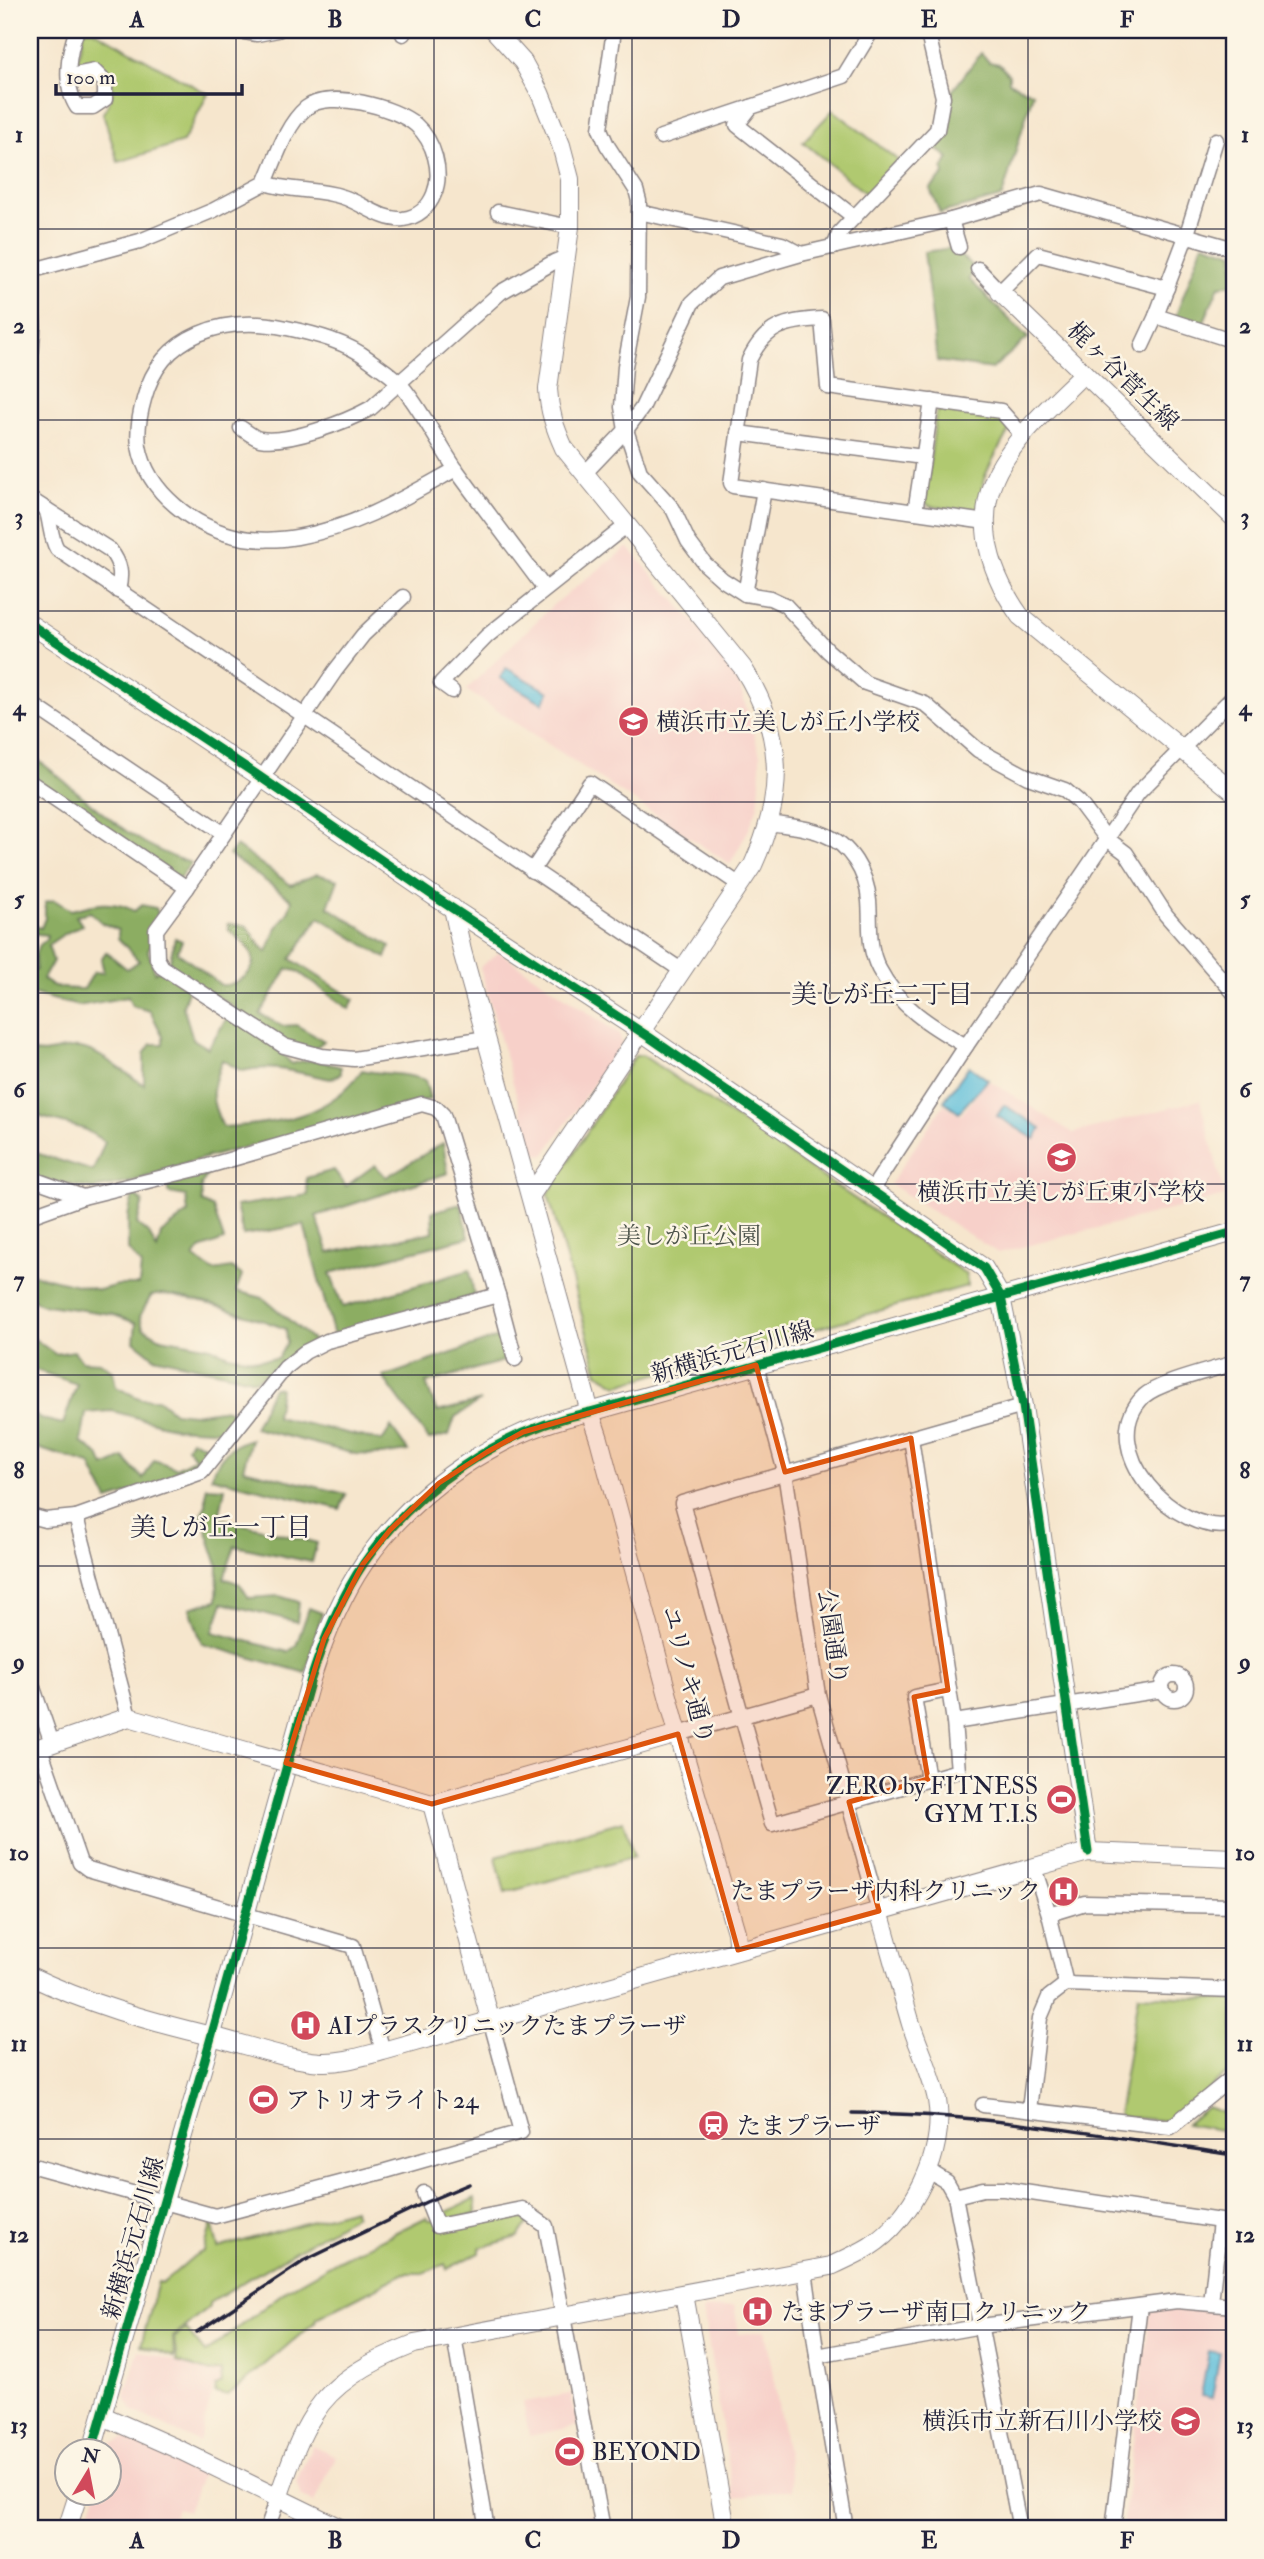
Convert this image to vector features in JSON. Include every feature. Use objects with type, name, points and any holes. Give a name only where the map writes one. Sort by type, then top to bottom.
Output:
[{"type":"street","points":[[69,76],[71,45],[77,30]]},
{"type":"street","points":[[232,30],[257,34],[278,30]]},
{"type":"street","points":[[494,30],[523,62],[540,93],[561,145],[570,179],[570,227],[549,379],[549,407],[564,448],[743,668],[765,712],[775,749],[776,780],[770,823],[753,865],[531,1195]]},
{"type":"street","points":[[614,30],[600,129],[607,145],[636,190],[639,212],[638,297],[625,366],[622,407],[626,430],[640,472],[673,509],[688,541],[705,564],[723,580],[745,594],[770,598],[785,605],[828,651],[865,683],[925,704],[978,750],[1028,777],[1065,790],[1079,802],[1106,838],[1126,853],[1166,915],[1234,993]]},
{"type":"street","points":[[661,136],[844,76],[872,30]]},
{"type":"street","points":[[834,247],[839,232],[937,130],[943,97],[927,30]]},
{"type":"street","points":[[30,271],[140,241],[214,210],[265,183],[289,128],[307,107],[333,99],[399,113],[419,127],[439,165],[439,178],[430,205],[418,215],[401,219],[377,213],[345,197],[318,191],[279,188],[265,183]]},
{"type":"street","points":[[751,107],[737,125],[854,217]]},
{"type":"street","points":[[1142,346],[1187,234],[1216,140]]},
{"type":"street","points":[[585,473],[626,430],[642,408],[692,303],[719,278],[801,254],[951,220],[1041,194],[1234,249]]},
{"type":"street","points":[[498,212],[570,227]]},
{"type":"street","points":[[639,212],[782,244],[801,254]]},
{"type":"street","points":[[951,220],[959,247]]},
{"type":"street","points":[[1000,292],[1038,254],[1167,288]]},
{"type":"street","points":[[241,428],[259,439],[297,436],[354,418],[371,408],[501,292],[566,257]]},
{"type":"street","name":"梶ヶ谷菅生線","points":[[978,269],[1234,518]]},
{"type":"street","points":[[30,305],[30,351]]},
{"type":"street","points":[[1156,316],[1234,341]]},
{"type":"street","points":[[986,522],[733,486],[731,483],[749,360],[757,343],[782,324],[822,318],[828,387],[1001,411],[1023,436]]},
{"type":"street","points":[[456,470],[373,515],[330,530],[294,538],[241,538],[212,528],[185,514],[166,496],[149,473],[139,446],[140,413],[148,384],[165,358],[186,339],[213,328],[236,323],[271,324],[331,339],[367,357],[399,382],[456,470],[545,589]]},
{"type":"street","points":[[1084,373],[1023,436],[1006,456],[998,472],[990,492],[986,522],[985,541],[992,566],[1005,594],[1020,616],[1234,792]]},
{"type":"street","points":[[915,512],[932,401]]},
{"type":"street","points":[[738,433],[923,457]]},
{"type":"street","points":[[745,594],[764,490]]},
{"type":"street","points":[[30,499],[110,550],[118,560],[122,575],[118,591]]},
{"type":"street","points":[[46,509],[51,522],[53,543],[57,549],[681,970]]},
{"type":"street","points":[[452,691],[441,683],[487,636],[627,525]]},
{"type":"street","points":[[403,597],[363,635],[156,930],[157,958],[162,967],[284,1046],[322,1056],[354,1059],[486,1038]]},
{"type":"street","points":[[30,624],[640,1031],[984,1268],[1000,1297],[1023,1406],[1088,1852]]},
{"type":"street","points":[[871,1191],[1138,793],[1234,695]]},
{"type":"street","points":[[30,703],[223,834]]},
{"type":"street","points":[[30,782],[187,888]]},
{"type":"street","points":[[532,870],[590,783],[740,885]]},
{"type":"street","points":[[770,823],[823,834],[847,850],[863,872],[869,899],[868,933],[878,967],[896,996],[916,1015],[966,1046]]},
{"type":"street","name":"ユリノキ通り","points":[[453,908],[462,951],[678,1734],[736,1932],[738,1950]]},
{"type":"street","points":[[30,1216],[83,1198],[208,1166],[422,1104],[436,1108],[443,1115],[515,1359]]},
{"type":"street","points":[[30,1178],[83,1198]]},
{"type":"street","name":"新横浜元石川線","points":[[97,2436],[292,1740],[324,1639],[363,1564],[390,1530],[420,1499],[487,1452],[523,1432],[563,1418],[1234,1232]]},
{"type":"street","points":[[30,1516],[45,1520],[76,1517],[202,1472],[285,1368],[305,1352],[327,1341],[498,1295]]},
{"type":"street","points":[[1234,1363],[1164,1385],[1145,1396],[1132,1416],[1127,1435],[1132,1460],[1146,1482],[1166,1503],[1190,1520],[1225,1526],[1234,1524]]},
{"type":"street","name":"公園通り","points":[[756,1365],[785,1472],[818,1695],[879,1911]]},
{"type":"street","points":[[911,1438],[954,1722],[958,1771],[772,1824],[682,1503],[1023,1406]]},
{"type":"street","points":[[76,1517],[129,1717]]},
{"type":"street","points":[[30,1679],[40,1747],[80,1863],[88,1869],[353,1946],[383,2051]]},
{"type":"street","points":[[928,1780],[914,1697],[948,1690]]},
{"type":"street","points":[[954,1722],[1163,1690]]},
{"type":"street","points":[[40,1747],[129,1717],[432,1804],[818,1695]]},
{"type":"street","points":[[30,2165],[215,2216],[521,2132],[432,1804]]},
{"type":"street","points":[[30,1976],[68,1995],[134,2016],[268,2052],[320,2062],[383,2051],[1088,1852],[1234,1858]]},
{"type":"street","points":[[1034,1868],[1049,1914],[1066,1984]]},
{"type":"street","points":[[1049,1914],[1086,1903],[1234,1906]]},
{"type":"street","points":[[267,2529],[309,2421],[337,2388],[382,2356],[414,2344],[454,2336],[805,2272],[831,2266],[871,2246],[906,2210],[929,2171],[937,2142],[936,2099],[879,1911]]},
{"type":"street","points":[[1029,2110],[1040,2018],[1049,1997],[1066,1984],[1234,1990]]},
{"type":"street","points":[[982,2105],[1171,2127],[1234,2076]]},
{"type":"street","points":[[929,2171],[947,2182],[954,2196],[1020,2529]]},
{"type":"street","points":[[954,2196],[983,2189],[1004,2189],[1227,2222],[1210,2303]]},
{"type":"street","points":[[424,2193],[438,2226],[522,2209],[546,2226],[603,2529]]},
{"type":"street","points":[[805,2272],[846,2529]]},
{"type":"street","points":[[684,2294],[726,2529]]},
{"type":"street","points":[[817,2356],[981,2326],[1177,2301],[1234,2306]]},
{"type":"street","points":[[1113,2529],[1140,2306]]},
{"type":"street","points":[[454,2336],[487,2529]]},
{"type":"street","points":[[103,2416],[183,2451],[342,2529]]},
{"type":"street","points":[[67,2529],[75,2506]]},
{"type":"highlighted area","points":[[756,1365],[785,1472],[911,1438],[948,1690],[914,1697],[928,1779],[849,1802],[879,1911],[738,1950],[678,1734],[432,1804],[286,1763],[324,1639],[363,1564],[390,1530],[439,1483],[523,1432]]},
{"type":"shaded area","name":"横浜市立美しが丘小学校","points":[[628,547],[735,670],[760,755],[760,784],[758,805],[749,829],[730,864],[466,690],[553,605]]},
{"type":"shaded area","points":[[499,952],[619,1034],[622,1043],[544,1155],[533,1153],[480,967]]},
{"type":"shaded area","name":"横浜市立美しが丘東小学校","points":[[988,1080],[1073,1133],[1200,1100],[1225,1196],[998,1253],[890,1184],[944,1104],[961,1115]]},
{"type":"shaded area","points":[[734,2305],[739,2334],[765,2330],[793,2489],[734,2498],[703,2310]]},
{"type":"shaded area","name":"横浜市立新石川小学校","points":[[1186,2306],[1234,2313],[1234,2529],[1122,2529],[1151,2307]]},
{"type":"shaded area","points":[[139,2350],[210,2372],[220,2372],[222,2383],[214,2387],[199,2442],[132,2410],[125,2396]]},
{"type":"shaded area","points":[[571,2394],[578,2426],[529,2436],[523,2402]]},
{"type":"shaded area","points":[[127,2437],[202,2474],[188,2511],[177,2508],[169,2529],[85,2529],[92,2506],[122,2506],[122,2439]]},
{"type":"shaded area","points":[[312,2445],[336,2456],[314,2503],[301,2496],[296,2482]]},
{"type":"shaded area","points":[[594,2515],[597,2529],[564,2529],[563,2519]]},
{"type":"green space","points":[[84,30],[93,30],[208,94],[183,142],[118,162],[103,113],[111,98],[111,81],[99,62],[77,61]]},
{"type":"green space","points":[[981,53],[989,62],[999,64],[1009,75],[1009,82],[1033,93],[1002,197],[940,213],[930,189],[944,174],[943,169],[949,158],[933,146],[941,135],[946,120],[950,94]]},
{"type":"green space","points":[[833,110],[899,161],[866,194],[803,142]]},
{"type":"green space","points":[[1203,243],[1234,253],[1234,284],[1219,286],[1202,326],[1175,318]]},
{"type":"green space","points":[[951,248],[975,268],[969,279],[1028,338],[992,369],[937,361],[924,252]]},
{"type":"green space","points":[[941,408],[995,415],[1010,429],[984,479],[976,512],[929,506],[925,502],[936,413]]},
{"type":"green space","points":[[30,754],[125,830],[167,854],[191,863],[179,879],[30,779]]},
{"type":"green space","points":[[236,846],[291,885],[317,874],[338,880],[328,907],[390,946],[386,958],[319,917],[291,959],[354,999],[349,1009],[297,971],[287,969],[260,1014],[282,1026],[296,1025],[324,1041],[314,1049],[273,1045],[292,1064],[304,1061],[322,1062],[341,1067],[341,1074],[331,1079],[265,1068],[242,1071],[222,1060],[215,1079],[213,1101],[223,1127],[282,1120],[318,1108],[349,1086],[362,1070],[425,1080],[430,1099],[197,1160],[131,1182],[94,1189],[43,1180],[30,1175],[30,1151],[93,1171],[105,1142],[84,1129],[30,1114],[30,1051],[43,1053],[73,1048],[87,1050],[144,1085],[144,1054],[151,1044],[163,1044],[163,1036],[150,1011],[132,1006],[128,997],[78,1006],[30,993],[30,972],[36,970],[36,953],[47,935],[30,933],[30,925],[41,928],[45,918],[45,902],[54,900],[71,910],[103,904],[119,905],[134,911],[142,905],[156,908],[159,916],[148,951],[155,972],[169,965],[175,938],[182,941],[177,952],[221,985],[233,984],[249,972],[253,961],[248,948],[229,931],[228,924],[247,926],[267,952],[292,900],[229,855]],"holes":[[[90,912],[102,923],[118,930],[118,938],[139,961],[127,969],[106,952],[101,959],[104,973],[94,972],[84,989],[62,988],[48,983],[43,979],[53,961],[48,945],[82,925],[76,916]],[[191,981],[234,1007],[208,1048],[193,1039],[183,1006]]]},
{"type":"green space","name":"美しが丘公園","points":[[642,1055],[966,1274],[967,1286],[618,1385],[598,1373],[548,1194],[635,1056]]},
{"type":"green space","points":[[443,1143],[448,1173],[316,1216],[329,1253],[433,1232],[432,1212],[461,1204],[469,1237],[330,1273],[343,1307],[470,1270],[474,1296],[334,1336],[304,1225],[243,1235],[236,1206],[308,1195],[306,1178],[334,1170],[346,1186],[375,1165],[386,1177]]},
{"type":"green space","points":[[207,1175],[201,1185],[202,1202],[213,1208],[224,1240],[200,1249],[194,1258],[214,1271],[231,1268],[242,1275],[236,1291],[263,1298],[314,1341],[255,1380],[154,1357],[134,1341],[136,1323],[111,1314],[40,1304],[30,1297],[30,1274],[99,1290],[118,1285],[139,1285],[141,1265],[128,1250],[128,1216],[133,1194],[143,1202],[137,1224],[149,1234],[157,1250],[161,1234],[188,1213],[186,1196],[168,1193],[168,1182]],"holes":[[[162,1294],[225,1308],[286,1329],[287,1342],[278,1358],[258,1360],[228,1355],[211,1347],[161,1338],[143,1328],[140,1316],[151,1296]]]},
{"type":"green space","points":[[501,1336],[507,1360],[426,1383],[437,1412],[481,1401],[455,1417],[449,1435],[429,1440],[383,1377]]},
{"type":"green space","points":[[33,1338],[55,1354],[74,1351],[82,1361],[100,1362],[113,1371],[116,1387],[141,1399],[158,1399],[174,1412],[193,1414],[227,1409],[237,1419],[226,1431],[176,1428],[112,1411],[86,1413],[81,1442],[99,1455],[104,1467],[124,1458],[143,1479],[154,1460],[176,1468],[196,1458],[187,1447],[191,1440],[209,1447],[207,1459],[185,1476],[108,1500],[90,1464],[30,1446],[30,1411],[42,1419],[63,1424],[77,1384],[30,1368],[30,1339]]},
{"type":"green space","points":[[273,1387],[280,1388],[276,1417],[382,1441],[391,1427],[408,1451],[381,1455],[355,1454],[254,1428]]},
{"type":"green space","points":[[251,1439],[243,1469],[346,1494],[340,1509],[211,1477],[226,1452]]},
{"type":"green space","points":[[206,1487],[225,1488],[219,1518],[317,1543],[312,1562],[235,1546],[224,1578],[240,1584],[249,1598],[279,1596],[299,1602],[297,1622],[223,1603],[213,1632],[288,1652],[296,1646],[309,1608],[322,1613],[306,1673],[202,1644],[190,1608],[217,1600],[218,1565],[201,1514],[206,1505]]},
{"type":"green space","points":[[623,1821],[634,1857],[505,1893],[496,1857]]},
{"type":"green space","points":[[1138,1995],[1234,2000],[1233,2068],[1176,2117],[1167,2121],[1118,2116]]},
{"type":"green space","points":[[1207,2107],[1227,2114],[1227,2131],[1186,2124]]},
{"type":"green space","points":[[475,2198],[476,2214],[440,2221],[438,2213],[443,2214]]},
{"type":"green space","points":[[354,2209],[355,2215],[209,2303],[209,2306],[173,2337],[174,2357],[141,2345],[158,2282],[163,2283],[194,2256],[204,2251],[212,2222],[218,2248]]},
{"type":"green space","points":[[521,2212],[531,2218],[518,2237],[479,2248],[479,2253],[447,2269],[445,2264],[423,2273],[405,2273],[316,2318],[315,2322],[228,2396],[215,2393],[216,2386],[222,2383],[221,2371],[211,2372],[177,2362],[174,2338],[186,2329],[205,2353],[288,2289],[339,2260],[427,2217],[428,2220]]},
{"type":"water","points":[[506,668],[549,692],[543,703],[500,678]]},
{"type":"water","points":[[969,1066],[988,1080],[959,1112],[944,1101]]},
{"type":"water","points":[[1004,1105],[1041,1128],[1035,1139],[997,1116]]},
{"type":"water","points":[[1209,2351],[1220,2353],[1212,2398],[1201,2396]]},
{"type":"railway","points":[[852,2113],[996,2121],[1234,2155]]},
{"type":"railway","points":[[197,2332],[304,2261],[469,2184]]},
{"type":"cycle path","points":[[30,624],[435,897],[649,1037],[984,1268],[1001,1297],[1023,1406],[1088,1852]]},
{"type":"cycle path","points":[[96,2436],[316,1664],[333,1619],[355,1576],[385,1536],[409,1510],[463,1466],[524,1433],[557,1421],[1234,1232]]},
{"type":"place","name":"横浜市立美しが丘小学校","points":[[633,722]]},
{"type":"place","name":"横浜市立美しが丘東小学校","points":[[1061,1158]]},
{"type":"place","name":"ZERO by FITNESS GYM T.I.S","points":[[1061,1800]]},
{"type":"place","name":"たまプラーザ内科クリニック","points":[[1064,1891]]},
{"type":"place","name":"AIプラスクリニックたまプラーザ","points":[[305,2026]]},
{"type":"place","name":"アトリオライト24","points":[[263,2100]]},
{"type":"place","name":"たまプラーザ","points":[[714,2126]]},
{"type":"place","name":"たまプラーザ南口クリニック","points":[[758,2312]]},
{"type":"place","name":"横浜市立新石川小学校","points":[[1185,2421]]},
{"type":"place","name":"BEYOND","points":[[569,2452]]},
{"type":"district","name":"美しが丘二丁目","points":[[882,994]]},
{"type":"district","name":"美しが丘一丁目","points":[[221,1527]]}]
